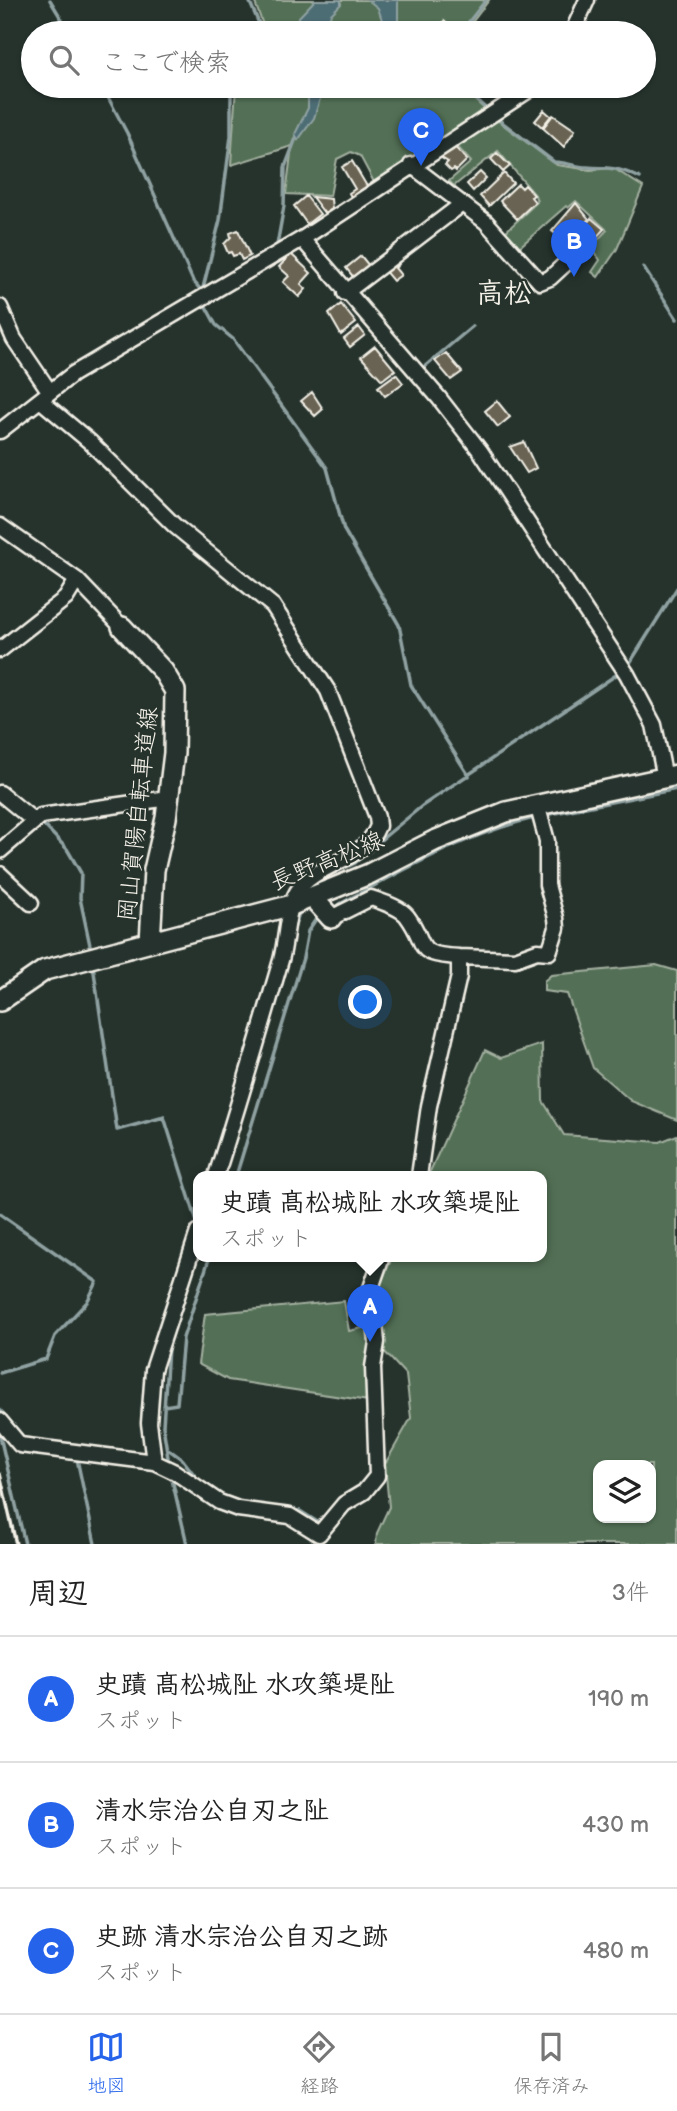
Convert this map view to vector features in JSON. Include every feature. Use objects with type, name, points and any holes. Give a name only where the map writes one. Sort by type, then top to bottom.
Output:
[{"type":"main road","name":"岡山賀陽自転車道線","points":[[122,627],[163,671],[175,691],[169,798],[154,870],[150,942]]},
{"type":"main road","name":"長野高松線","points":[[0,1001],[45,970],[292,905],[324,909],[446,836],[671,777]]},
{"type":"street","points":[[577,21],[587,0]]},
{"type":"street","points":[[0,431],[73,374],[202,295],[302,239],[516,98]]},
{"type":"street","points":[[411,165],[485,222],[540,282],[550,278],[576,253]]},
{"type":"street","points":[[345,293],[462,204]]},
{"type":"street","points":[[302,239],[345,293],[432,390],[481,452],[626,674],[654,725],[671,777]]},
{"type":"street","points":[[0,307],[44,399],[176,526],[272,606],[328,691],[378,826],[375,834],[353,855],[304,883],[292,905],[283,953],[218,1171]]},
{"type":"street","points":[[0,526],[77,580],[122,627]]},
{"type":"street","points":[[0,650],[66,598],[77,580]]},
{"type":"street","points":[[0,793],[35,819]]},
{"type":"street","points":[[0,851],[35,819],[169,798]]},
{"type":"street","points":[[324,909],[371,898],[407,916],[425,951],[432,955],[515,959],[537,951],[549,952],[557,928],[547,885],[547,841],[539,811]]},
{"type":"street","points":[[0,874],[31,903]]},
{"type":"street","points":[[420,1171],[429,1106],[459,976],[459,957]]},
{"type":"street","points":[[164,1466],[149,1423],[153,1370],[193,1247]]},
{"type":"street","points":[[319,1534],[344,1504],[364,1492],[377,1476],[373,1367],[377,1342],[371,1288],[380,1262]]},
{"type":"street","points":[[0,1421],[20,1446],[164,1466],[219,1502],[238,1509],[290,1516],[331,1544]]},
{"type":"green space","points":[[254,0],[489,0],[473,21],[262,21]]},
{"type":"green space","points":[[235,98],[472,98],[488,112],[375,184],[360,156],[351,152],[337,159],[330,196],[286,194],[292,146],[231,165]]},
{"type":"green space","points":[[493,117],[557,165],[590,170],[613,168],[643,187],[617,249],[598,277],[592,272],[600,260],[591,247],[607,230],[576,201],[568,208],[566,206],[516,250],[502,235],[537,202],[535,195],[498,151],[454,186],[449,181],[471,162],[455,144]]},
{"type":"green space","points":[[656,965],[677,971],[677,1120],[631,1101],[593,1068],[567,994],[544,991],[544,981],[551,975]]},
{"type":"green space","points":[[542,1044],[543,1101],[564,1135],[660,1142],[677,1135],[677,1544],[376,1544],[377,1533],[389,1507],[385,1464],[411,1418],[406,1375],[383,1350],[376,1293],[390,1262],[547,1262],[547,1171],[430,1171],[485,1050],[501,1058]]},
{"type":"green space","points":[[344,1301],[349,1331],[371,1326],[369,1401],[228,1380],[198,1364],[205,1314]]},
{"type":"water","points":[[315,0],[341,0],[341,4],[328,21],[298,21]]},
{"type":"water","points":[[368,0],[398,0],[398,21],[382,21],[378,8]]},
{"type":"water","points":[[308,98],[320,98],[314,118],[298,140],[295,134],[308,108]]},
{"type":"building","points":[[544,110],[551,116],[542,127],[535,121]]},
{"type":"building","points":[[553,115],[575,130],[564,147],[543,128]]},
{"type":"building","points":[[453,145],[467,160],[456,171],[451,171],[445,165],[448,162],[438,156]]},
{"type":"building","points":[[497,153],[510,166],[503,172],[491,159]]},
{"type":"building","points":[[352,161],[368,188],[351,197],[349,193],[355,189],[342,167]]},
{"type":"building","points":[[480,172],[486,178],[473,191],[467,184]]},
{"type":"building","points":[[504,173],[513,183],[489,206],[480,196]]},
{"type":"building","points":[[518,184],[522,188],[525,185],[534,195],[531,197],[535,202],[517,219],[500,201]]},
{"type":"building","points":[[306,196],[320,214],[307,224],[294,206]]},
{"type":"building","points":[[312,197],[331,199],[332,209],[325,214]]},
{"type":"building","points":[[576,203],[589,219],[563,240],[552,231]]},
{"type":"building","points":[[591,218],[604,229],[593,241],[580,234]]},
{"type":"building","points":[[238,230],[250,256],[242,260],[239,254],[233,256],[231,252],[228,253],[224,244],[231,237],[230,233]]},
{"type":"building","points":[[291,254],[311,273],[301,284],[306,289],[299,297],[283,282],[289,276],[279,267]]},
{"type":"building","points":[[361,256],[370,267],[355,279],[346,268]]},
{"type":"building","points":[[396,259],[399,264],[395,268],[401,275],[393,281],[383,269]]},
{"type":"building","points":[[341,304],[356,323],[341,335],[329,314]]},
{"type":"building","points":[[359,327],[365,335],[350,347],[344,339]]},
{"type":"building","points":[[375,346],[395,370],[382,380],[361,357]]},
{"type":"building","points":[[446,353],[462,372],[451,380],[435,361]]},
{"type":"building","points":[[396,374],[403,383],[385,396],[378,387]]},
{"type":"building","points":[[312,392],[323,409],[315,416],[301,401]]},
{"type":"building","points":[[497,401],[510,417],[498,427],[485,411]]},
{"type":"building","points":[[524,442],[536,468],[527,473],[510,447]]},
{"type":"waterway","points":[[50,0],[63,21]]},
{"type":"waterway","points":[[249,0],[258,21]]},
{"type":"waterway","points":[[469,21],[486,0]]},
{"type":"waterway","points":[[108,98],[127,133],[193,281],[201,290]]},
{"type":"waterway","points":[[202,292],[220,220],[231,136],[231,98]]},
{"type":"waterway","points":[[474,98],[490,112]]},
{"type":"waterway","points":[[495,117],[554,162],[614,169],[640,178]]},
{"type":"waterway","points":[[217,281],[277,245],[284,206],[285,167],[296,138]]},
{"type":"waterway","points":[[643,267],[677,319]]},
{"type":"waterway","points":[[204,303],[216,325],[233,339],[327,468],[344,530],[399,625],[411,685],[469,776]]},
{"type":"waterway","points":[[424,367],[473,326]]},
{"type":"waterway","points":[[628,666],[677,588]]},
{"type":"waterway","points":[[371,848],[422,806],[622,671]]},
{"type":"waterway","points":[[545,815],[677,789]]},
{"type":"waterway","points":[[331,909],[457,844],[483,833],[538,817]]},
{"type":"waterway","points":[[41,822],[67,849],[81,873],[80,898],[91,950]]},
{"type":"waterway","points":[[315,882],[355,863],[365,853]]},
{"type":"waterway","points":[[293,932],[300,910]]},
{"type":"waterway","points":[[238,1171],[303,958],[308,931],[318,916]]},
{"type":"waterway","points":[[93,965],[117,1130],[164,1117],[193,1209]]},
{"type":"waterway","points":[[0,1214],[97,1282],[87,1302],[55,1336],[46,1359],[0,1373]]},
{"type":"waterway","points":[[164,1406],[177,1404],[183,1338],[208,1262]]},
{"type":"waterway","points":[[168,1347],[163,1426],[169,1464]]},
{"type":"waterway","points":[[0,1410],[26,1440]]},
{"type":"waterway","points":[[0,1436],[25,1544]]},
{"type":"waterway","points":[[168,1449],[183,1460],[199,1481]]},
{"type":"waterway","points":[[77,1459],[95,1544]]},
{"type":"waterway","points":[[171,1475],[187,1544]]},
{"type":"waterway","points":[[287,1509],[300,1511],[319,1523]]},
{"type":"railway","points":[[0,1474],[16,1544]]},
{"type":"place","name":"史跡 清水宗治公自刃之跡","points":[[421,166]]},
{"type":"place","name":"清水宗治公自刃之阯","points":[[574,277]]},
{"type":"place","name":"史蹟 髙松城阯 水攻築堤阯","points":[[370,1342]]},
{"type":"district","name":"高松","points":[[504,293]]}]
